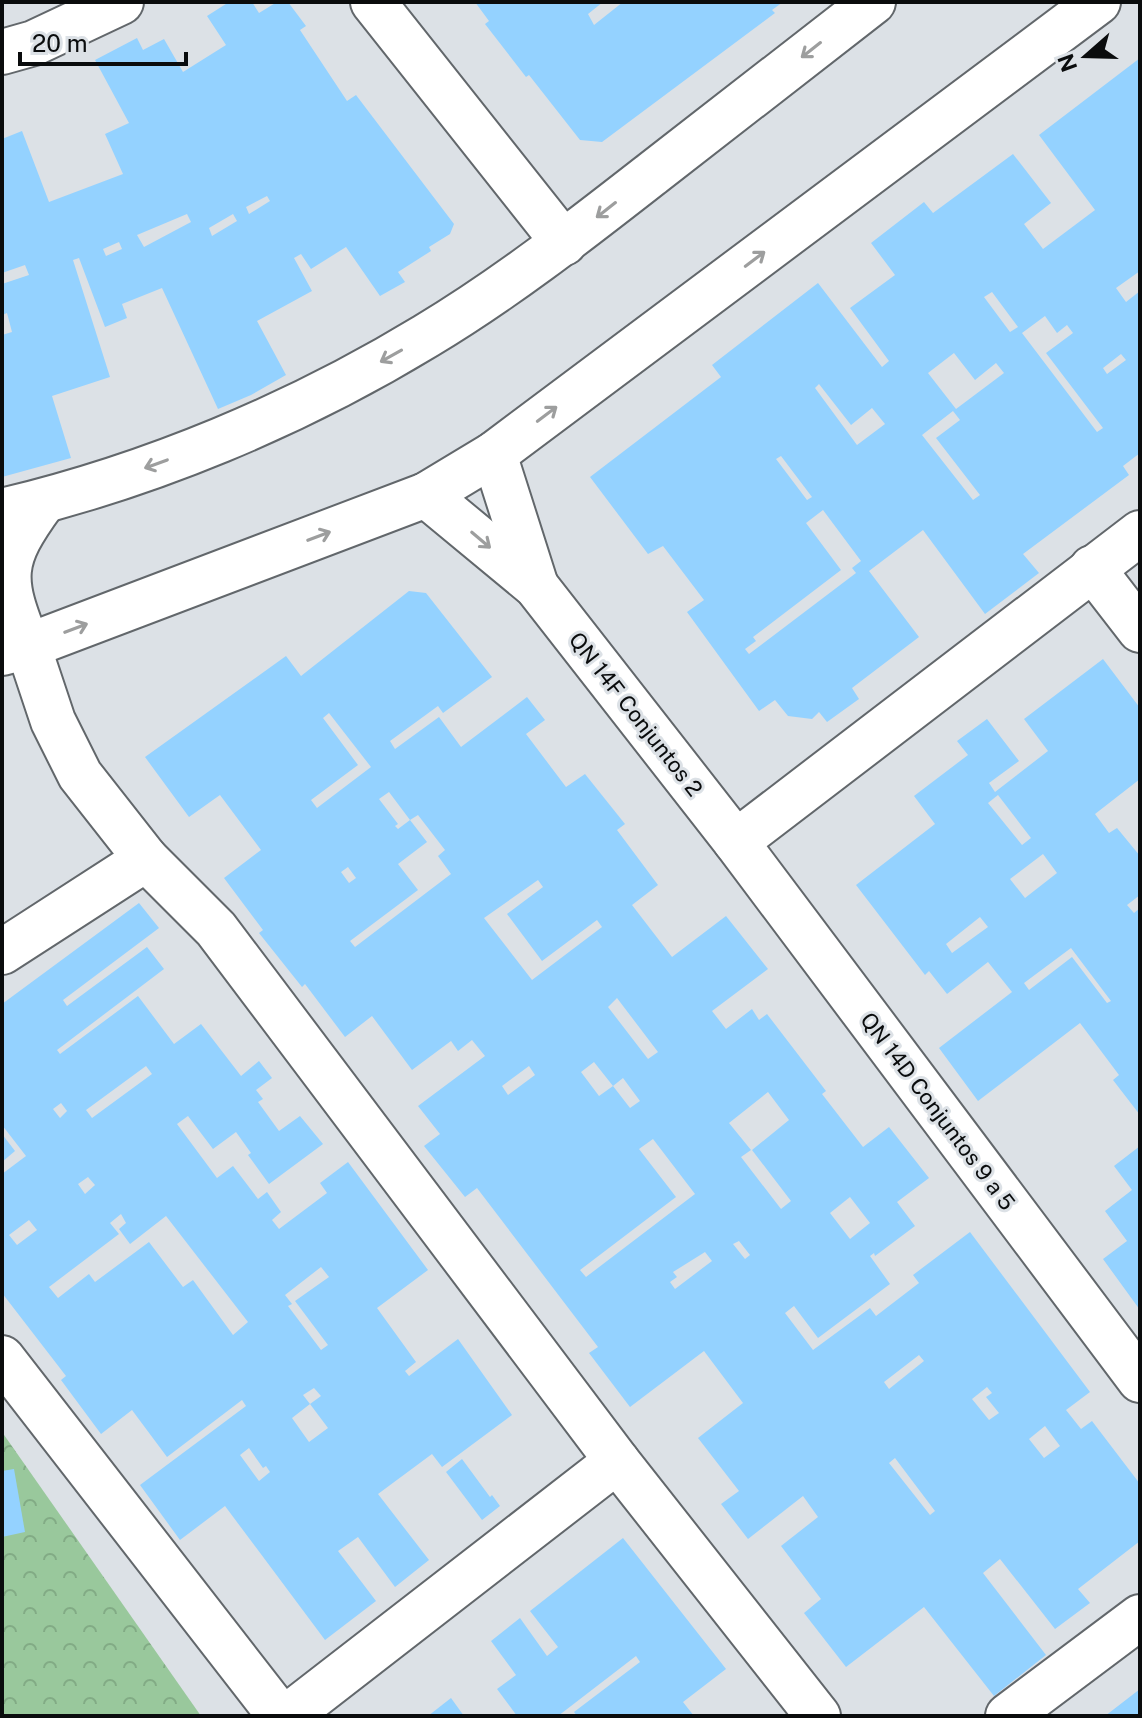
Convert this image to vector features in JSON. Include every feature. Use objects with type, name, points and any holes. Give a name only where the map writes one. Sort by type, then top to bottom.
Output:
[{"type":"street","points":[[2,52],[34,43],[121,2]]},
{"type":"street","points":[[373,2],[564,243]]},
{"type":"street","points":[[818,1716],[617,1461],[216,929],[146,859],[80,775],[15,650],[14,621],[3,579],[4,562],[15,537],[22,506],[151,466],[292,411],[427,336],[564,243],[873,2]]},
{"type":"street","points":[[15,650],[426,495],[494,454],[1085,7]]},
{"type":"street","name":"QN 14F Conjuntos 2","points":[[494,454],[536,586]]},
{"type":"street","name":"QN 14F Conjuntos 2","points":[[426,495],[536,586],[736,842]]},
{"type":"street","points":[[736,842],[1140,533]]},
{"type":"street","points":[[1092,568],[1140,630]]},
{"type":"street","name":"QN 14D Conjuntos 9 a 5","points":[[736,842],[1140,1380]]},
{"type":"street","points":[[2,952],[146,859]]},
{"type":"street","points":[[2,1358],[280,1716]]},
{"type":"street","points":[[288,1716],[617,1461]]},
{"type":"street","points":[[1008,1716],[1140,1617]]},
{"type":"green space","points":[[2,1432],[201,1716],[2,1716]]},
{"type":"building","points":[[229,2],[252,2],[259,13],[277,2],[288,2],[306,26],[300,30],[347,101],[356,95],[454,224],[450,234],[429,247],[431,251],[398,272],[405,282],[380,296],[346,247],[311,269],[301,254],[294,258],[312,291],[257,321],[286,375],[218,409],[162,288],[122,304],[127,318],[105,327],[79,258],[73,260],[110,377],[52,396],[71,458],[2,477],[2,335],[12,332],[7,313],[2,315],[2,284],[29,275],[25,265],[2,273],[2,139],[22,131],[49,202],[123,174],[105,134],[129,123],[95,60],[137,38],[143,50],[164,39],[183,72],[226,45],[207,16]],"holes":[[[267,196],[270,201],[249,214],[246,207]],[[187,214],[191,222],[144,247],[137,235]],[[233,214],[237,221],[212,236],[209,228]],[[119,242],[122,249],[106,256],[103,249]]]},
{"type":"building","points":[[475,2],[603,2],[588,14],[594,25],[623,2],[783,2],[772,10],[775,13],[602,142],[580,140],[485,24],[489,21]]},
{"type":"building","points":[[1140,58],[1140,271],[1116,288],[1126,302],[1140,291],[1140,453],[1123,466],[1129,475],[1023,554],[1039,573],[985,614],[923,530],[869,571],[919,637],[852,688],[859,699],[827,722],[819,712],[812,719],[788,716],[775,700],[759,711],[687,612],[704,600],[663,546],[648,554],[590,477],[721,377],[712,365],[818,283],[882,367],[889,361],[850,308],[895,275],[871,243],[924,202],[933,213],[1013,154],[1051,203],[1024,224],[1043,249],[1095,210],[1039,135]],"holes":[[[992,292],[1018,327],[1010,332],[984,297]],[[1045,316],[1057,333],[1067,325],[1073,333],[1046,353],[1103,428],[1097,432],[1022,333]],[[954,353],[975,380],[996,363],[1004,373],[956,409],[928,373]],[[1121,354],[1126,360],[1107,374],[1103,368]],[[819,384],[851,425],[872,408],[885,424],[857,445],[815,388]],[[953,411],[960,420],[936,438],[980,495],[973,500],[922,435]],[[781,456],[812,497],[807,500],[776,459]],[[823,510],[861,561],[852,568],[856,573],[749,654],[745,649],[756,641],[753,637],[841,570],[806,523]]]},
{"type":"building","points":[[409,591],[426,593],[492,677],[443,713],[438,706],[390,741],[395,749],[439,717],[461,747],[527,697],[545,720],[526,734],[566,787],[585,774],[625,824],[617,830],[658,885],[632,905],[672,957],[726,916],[768,969],[712,1011],[726,1029],[752,1009],[759,1020],[767,1014],[826,1091],[822,1094],[863,1147],[889,1127],[929,1178],[897,1202],[915,1226],[875,1256],[874,1253],[870,1256],[890,1284],[818,1338],[794,1306],[785,1313],[813,1350],[870,1308],[876,1316],[919,1283],[913,1275],[970,1232],[1090,1392],[1066,1410],[1081,1429],[1092,1421],[1140,1484],[1140,1541],[1078,1589],[1090,1603],[1055,1629],[1000,1559],[983,1573],[1046,1655],[994,1696],[924,1607],[846,1667],[804,1613],[821,1599],[781,1546],[818,1517],[803,1496],[748,1539],[721,1504],[739,1491],[698,1438],[743,1403],[704,1351],[630,1407],[589,1353],[598,1347],[477,1188],[465,1197],[424,1146],[440,1134],[418,1106],[485,1056],[472,1040],[458,1051],[451,1041],[412,1070],[372,1016],[345,1037],[305,984],[302,987],[259,933],[263,930],[224,878],[261,850],[220,795],[189,817],[145,757],[286,656],[301,676]],"holes":[[[329,713],[371,767],[317,808],[311,800],[358,765],[323,718]],[[389,792],[410,820],[398,829],[395,826],[398,824],[379,799]],[[418,815],[445,850],[438,856],[451,874],[355,947],[350,941],[418,890],[398,864],[427,842],[410,820]],[[348,867],[356,878],[349,883],[341,872]],[[538,880],[543,887],[507,914],[542,961],[597,920],[602,927],[532,980],[484,918]],[[617,998],[658,1052],[648,1059],[608,1007]],[[594,1062],[613,1086],[599,1096],[581,1072]],[[529,1066],[535,1075],[508,1095],[502,1086]],[[623,1078],[640,1101],[630,1108],[613,1086]],[[768,1092],[789,1120],[752,1150],[791,1201],[781,1209],[741,1157],[751,1150],[729,1123]],[[653,1139],[695,1194],[586,1277],[580,1270],[676,1197],[639,1149]],[[850,1197],[870,1223],[850,1239],[830,1213]],[[739,1241],[750,1255],[745,1259],[733,1244]],[[705,1252],[712,1261],[675,1289],[670,1282],[677,1277],[673,1272]],[[919,1355],[924,1361],[889,1389],[884,1382]],[[987,1387],[992,1393],[986,1397],[999,1413],[989,1420],[972,1399]],[[1045,1426],[1060,1446],[1044,1458],[1029,1439]],[[895,1458],[935,1511],[930,1515],[889,1463]]]},
{"type":"building","points":[[1103,659],[1140,708],[1140,779],[1095,814],[1109,833],[1117,828],[1140,856],[1140,895],[1127,905],[1134,913],[1140,908],[1140,1115],[1113,1080],[1119,1075],[1080,1023],[978,1101],[939,1048],[1012,992],[988,962],[947,994],[929,971],[925,975],[856,885],[935,824],[914,796],[968,755],[957,741],[987,719],[1019,761],[989,783],[995,792],[1048,751],[1024,719]],"holes":[[[998,795],[1031,838],[1022,845],[988,803]],[[1043,854],[1057,873],[1025,898],[1010,879]],[[980,917],[988,927],[952,953],[946,944]],[[1071,948],[1111,1001],[1107,1003],[1072,957],[1029,990],[1024,983]]]},
{"type":"building","points":[[139,903],[159,928],[63,1000],[67,1006],[147,947],[164,969],[57,1050],[60,1054],[138,996],[174,1044],[201,1024],[241,1076],[259,1061],[272,1078],[256,1090],[263,1099],[258,1102],[279,1131],[300,1116],[323,1144],[269,1184],[236,1132],[213,1149],[188,1116],[177,1124],[217,1178],[233,1166],[258,1199],[267,1192],[281,1212],[272,1220],[279,1229],[327,1193],[320,1183],[348,1162],[428,1270],[377,1308],[416,1362],[405,1371],[409,1376],[458,1339],[512,1415],[442,1467],[432,1454],[378,1494],[429,1560],[395,1587],[358,1537],[338,1551],[376,1601],[325,1640],[225,1506],[180,1540],[140,1485],[246,1406],[242,1400],[167,1457],[132,1410],[101,1434],[61,1380],[66,1376],[2,1293],[2,1174],[26,1156],[2,1125],[2,1004]],"holes":[[[146,1066],[152,1074],[92,1118],[86,1110]],[[61,1103],[67,1111],[60,1118],[53,1109]],[[88,1177],[95,1185],[85,1194],[78,1184]],[[121,1214],[126,1223],[119,1229],[130,1244],[166,1216],[248,1322],[233,1335],[193,1280],[183,1287],[149,1242],[95,1282],[89,1274],[58,1298],[49,1287],[119,1234],[110,1223]],[[29,1220],[37,1230],[17,1245],[9,1235]],[[321,1267],[329,1277],[295,1301],[328,1345],[321,1350],[288,1306],[292,1304],[285,1295]],[[314,1388],[321,1396],[310,1404],[303,1395]],[[310,1404],[328,1428],[309,1442],[292,1418]],[[249,1448],[263,1468],[266,1466],[270,1472],[259,1481],[240,1455]]]},
{"type":"building","points":[[2,1134],[15,1151],[2,1162]]},
{"type":"building","points":[[1140,1146],[1140,1310],[1103,1259],[1127,1241],[1105,1211],[1132,1190],[1114,1166]]},
{"type":"building","points":[[462,1459],[500,1506],[482,1520],[446,1472]]},
{"type":"building","points":[[14,1469],[25,1532],[2,1537],[2,1471]]},
{"type":"building","points":[[623,1538],[726,1669],[683,1702],[694,1716],[577,1716],[574,1712],[640,1662],[636,1656],[558,1716],[517,1716],[497,1689],[516,1675],[491,1641],[520,1618],[547,1656],[558,1647],[530,1611]]},
{"type":"building","points":[[1140,1689],[1140,1716],[1105,1716],[1118,1706]]},
{"type":"building","points":[[451,1698],[464,1716],[428,1716]]}]
